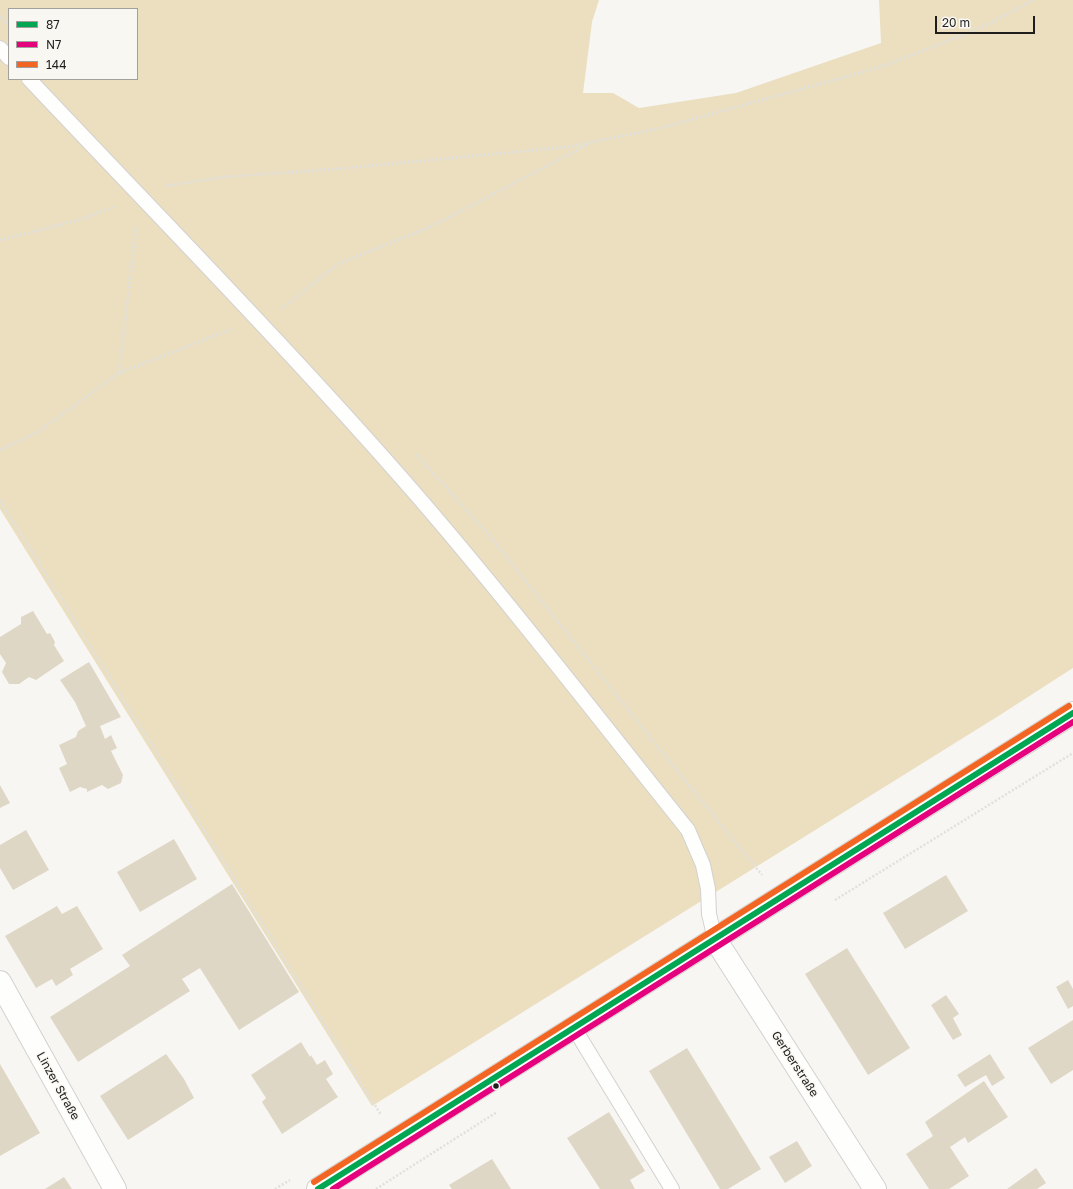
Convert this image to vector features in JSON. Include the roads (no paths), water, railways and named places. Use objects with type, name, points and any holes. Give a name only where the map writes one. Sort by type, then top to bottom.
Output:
[{"type":"main road","points":[[318,1189],[1073,713]]},
{"type":"main road","name":"Gerberstraße","points":[[715,939],[875,1189]]},
{"type":"main road","name":"Linzer Straße","points":[[0,982],[115,1189]]},
{"type":"lane","points":[[0,48],[8,57]]},
{"type":"lane","points":[[30,80],[320,386],[425,505],[520,619],[688,830],[703,865],[708,889],[709,914],[715,939]]},
{"type":"lane","points":[[574,1028],[672,1189]]}]
